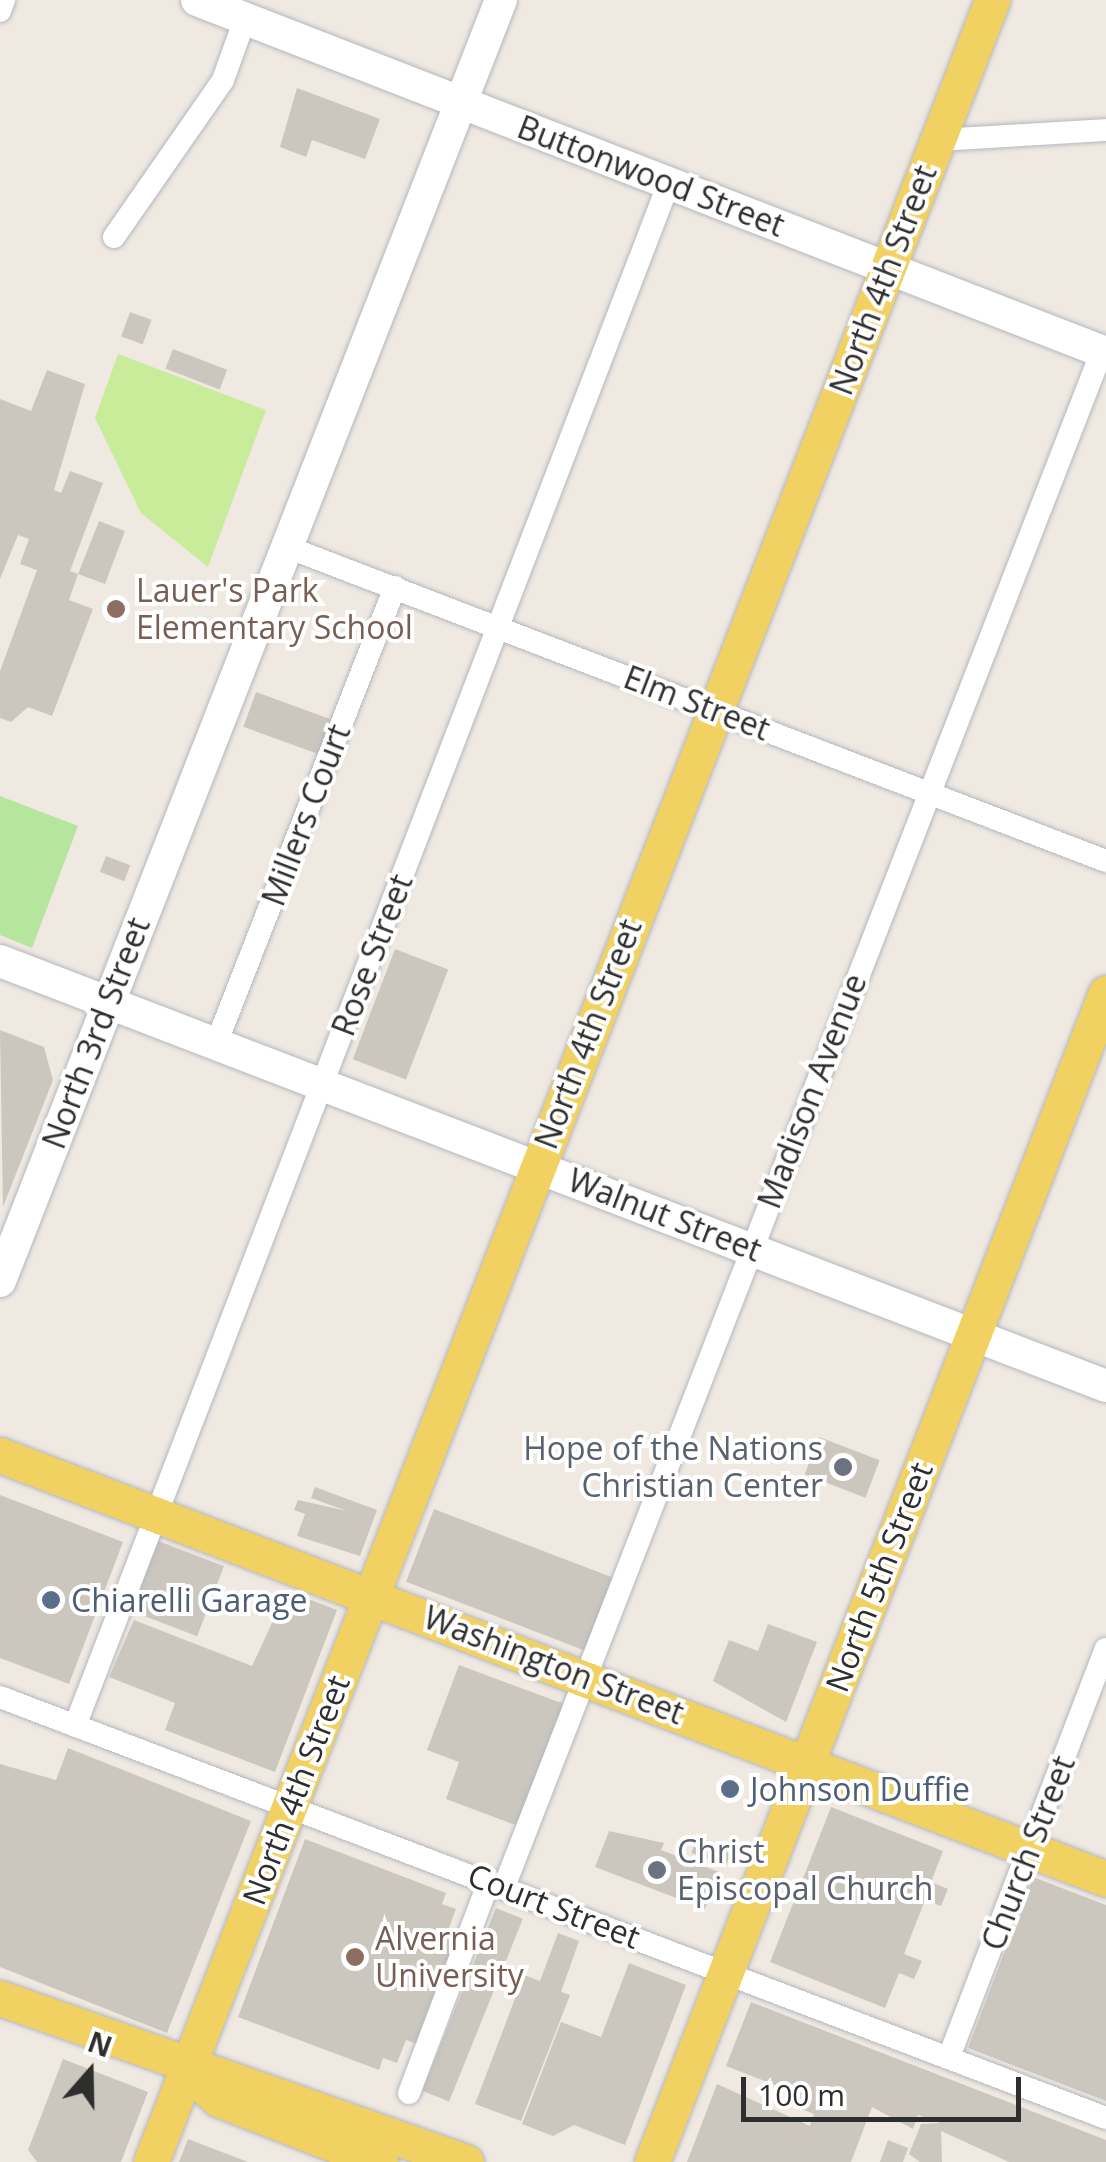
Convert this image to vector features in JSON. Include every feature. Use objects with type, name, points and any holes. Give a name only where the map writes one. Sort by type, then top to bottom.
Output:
[{"type":"main road","name":"North 4th Street","points":[[150,2162],[992,0]]},
{"type":"main road","name":"North 5th Street","points":[[652,2162],[1106,993]]},
{"type":"main road","name":"Washington Street","points":[[0,1455],[1106,1878]]},
{"type":"main road","points":[[0,1998],[188,2070],[228,2074],[466,2162]]},
{"type":"main road","points":[[188,2070],[218,2099],[380,2162]]},
{"type":"street","points":[[0,11],[4,0]]},
{"type":"street","name":"Buttonwood Street","points":[[196,0],[1104,352]]},
{"type":"street","name":"North 3rd Street","points":[[0,1281],[501,0]]},
{"type":"street","points":[[114,237],[223,80],[244,18]]},
{"type":"street","points":[[938,140],[1106,130]]},
{"type":"street","name":"Rose Street","points":[[75,1726],[669,183]]},
{"type":"street","name":"Madison Avenue","points":[[409,2093],[585,1677],[1104,352]]},
{"type":"street","name":"Elm Street","points":[[287,546],[1106,861]]},
{"type":"street","name":"Millers Court","points":[[216,1044],[395,587]]},
{"type":"street","name":"Walnut Street","points":[[0,961],[1106,1386]]},
{"type":"street","name":"Church Street","points":[[949,2058],[1106,1649]]},
{"type":"street","name":"Court Street","points":[[0,1697],[1106,2118]]},
{"type":"green space","points":[[118,354],[266,410],[208,567],[141,513],[95,418]]},
{"type":"green space","points":[[0,796],[78,826],[32,948],[0,935]]},
{"type":"building","points":[[297,88],[380,119],[365,159],[312,140],[306,157],[280,147]]},
{"type":"building","points":[[130,312],[152,320],[143,344],[121,336]]},
{"type":"building","points":[[173,349],[227,370],[220,389],[165,369]]},
{"type":"building","points":[[47,370],[85,384],[54,490],[61,493],[70,471],[103,483],[70,571],[78,574],[69,600],[93,609],[52,716],[28,707],[11,722],[0,718],[0,671],[37,570],[20,564],[29,539],[18,535],[0,579],[0,399],[31,411]]},
{"type":"building","points":[[99,521],[125,531],[105,584],[78,574]]},
{"type":"building","points":[[256,692],[335,721],[322,755],[243,727]]},
{"type":"building","points":[[106,856],[130,865],[124,881],[100,872]]},
{"type":"building","points":[[395,949],[448,969],[406,1080],[353,1059]]},
{"type":"building","points":[[0,1030],[44,1047],[53,1080],[3,1207]]},
{"type":"building","name":"Hope of the Nations Christian Center","points":[[819,1437],[880,1460],[865,1498],[805,1474]]},
{"type":"building","points":[[315,1487],[377,1510],[360,1556],[297,1536],[305,1514],[294,1510],[298,1500],[347,1511],[311,1498]]},
{"type":"building","name":"Chiarelli Garage","points":[[0,1495],[123,1542],[69,1684],[0,1658]]},
{"type":"building","points":[[434,1509],[613,1578],[585,1651],[406,1582]]},
{"type":"building","points":[[153,1539],[224,1566],[197,1636],[126,1609]]},
{"type":"building","points":[[287,1591],[337,1610],[275,1772],[165,1730],[175,1703],[109,1677],[134,1620],[252,1666]]},
{"type":"building","points":[[768,1624],[817,1642],[786,1722],[713,1681],[729,1640],[758,1651]]},
{"type":"building","points":[[459,1665],[567,1705],[521,1827],[446,1799],[459,1762],[427,1750]]},
{"type":"building","points":[[68,1748],[251,1821],[167,2033],[0,1967],[0,1764],[56,1780]]},
{"type":"building","points":[[831,1807],[943,1851],[931,1882],[948,1889],[941,1906],[925,1900],[904,1954],[922,1961],[914,1979],[899,1973],[885,2008],[770,1962]]},
{"type":"building","name":"Christ Episcopal Church","points":[[609,1831],[664,1843],[661,1850],[719,1872],[705,1909],[595,1867]]},
{"type":"building","points":[[697,1837],[732,1849],[726,1865],[691,1853]]},
{"type":"building","name":"Alvernia University","points":[[305,1839],[446,1893],[442,1904],[456,1909],[447,1933],[458,1937],[417,2044],[406,2040],[397,2063],[383,2058],[379,2070],[238,2017]]},
{"type":"building","points":[[1033,1877],[1106,1905],[1106,2101],[968,2048]]},
{"type":"building","points":[[496,1908],[523,1919],[449,2102],[422,2091]]},
{"type":"building","points":[[558,1933],[579,1941],[561,1992],[570,1995],[521,2121],[475,2104],[524,1975],[540,1981]]},
{"type":"building","points":[[629,1963],[686,1985],[625,2145],[574,2125],[553,2136],[522,2124],[561,2022],[601,2037]]},
{"type":"building","points":[[751,2002],[1106,2140],[1106,2162],[1009,2162],[941,2131],[942,2162],[920,2162],[909,2154],[921,2124],[940,2123],[918,2115],[913,2129],[872,2107],[851,2162],[687,2162],[717,2084],[810,2126],[814,2114],[789,2104],[793,2092],[726,2066]]},
{"type":"building","points":[[63,2059],[148,2092],[121,2162],[37,2162],[28,2150]]},
{"type":"building","points":[[188,2139],[248,2162],[179,2162]]},
{"type":"building","points":[[888,2140],[908,2148],[903,2162],[880,2162]]},
{"type":"place","name":"Lauer's Park Elementary School","points":[[116,609]]},
{"type":"place","name":"Hope of the Nations Christian Center","points":[[843,1467]]},
{"type":"place","name":"Chiarelli Garage","points":[[51,1600]]},
{"type":"place","name":"Johnson Duffie","points":[[730,1789]]},
{"type":"place","name":"Christ Episcopal Church","points":[[657,1870]]},
{"type":"place","name":"Alvernia University","points":[[355,1957]]}]
